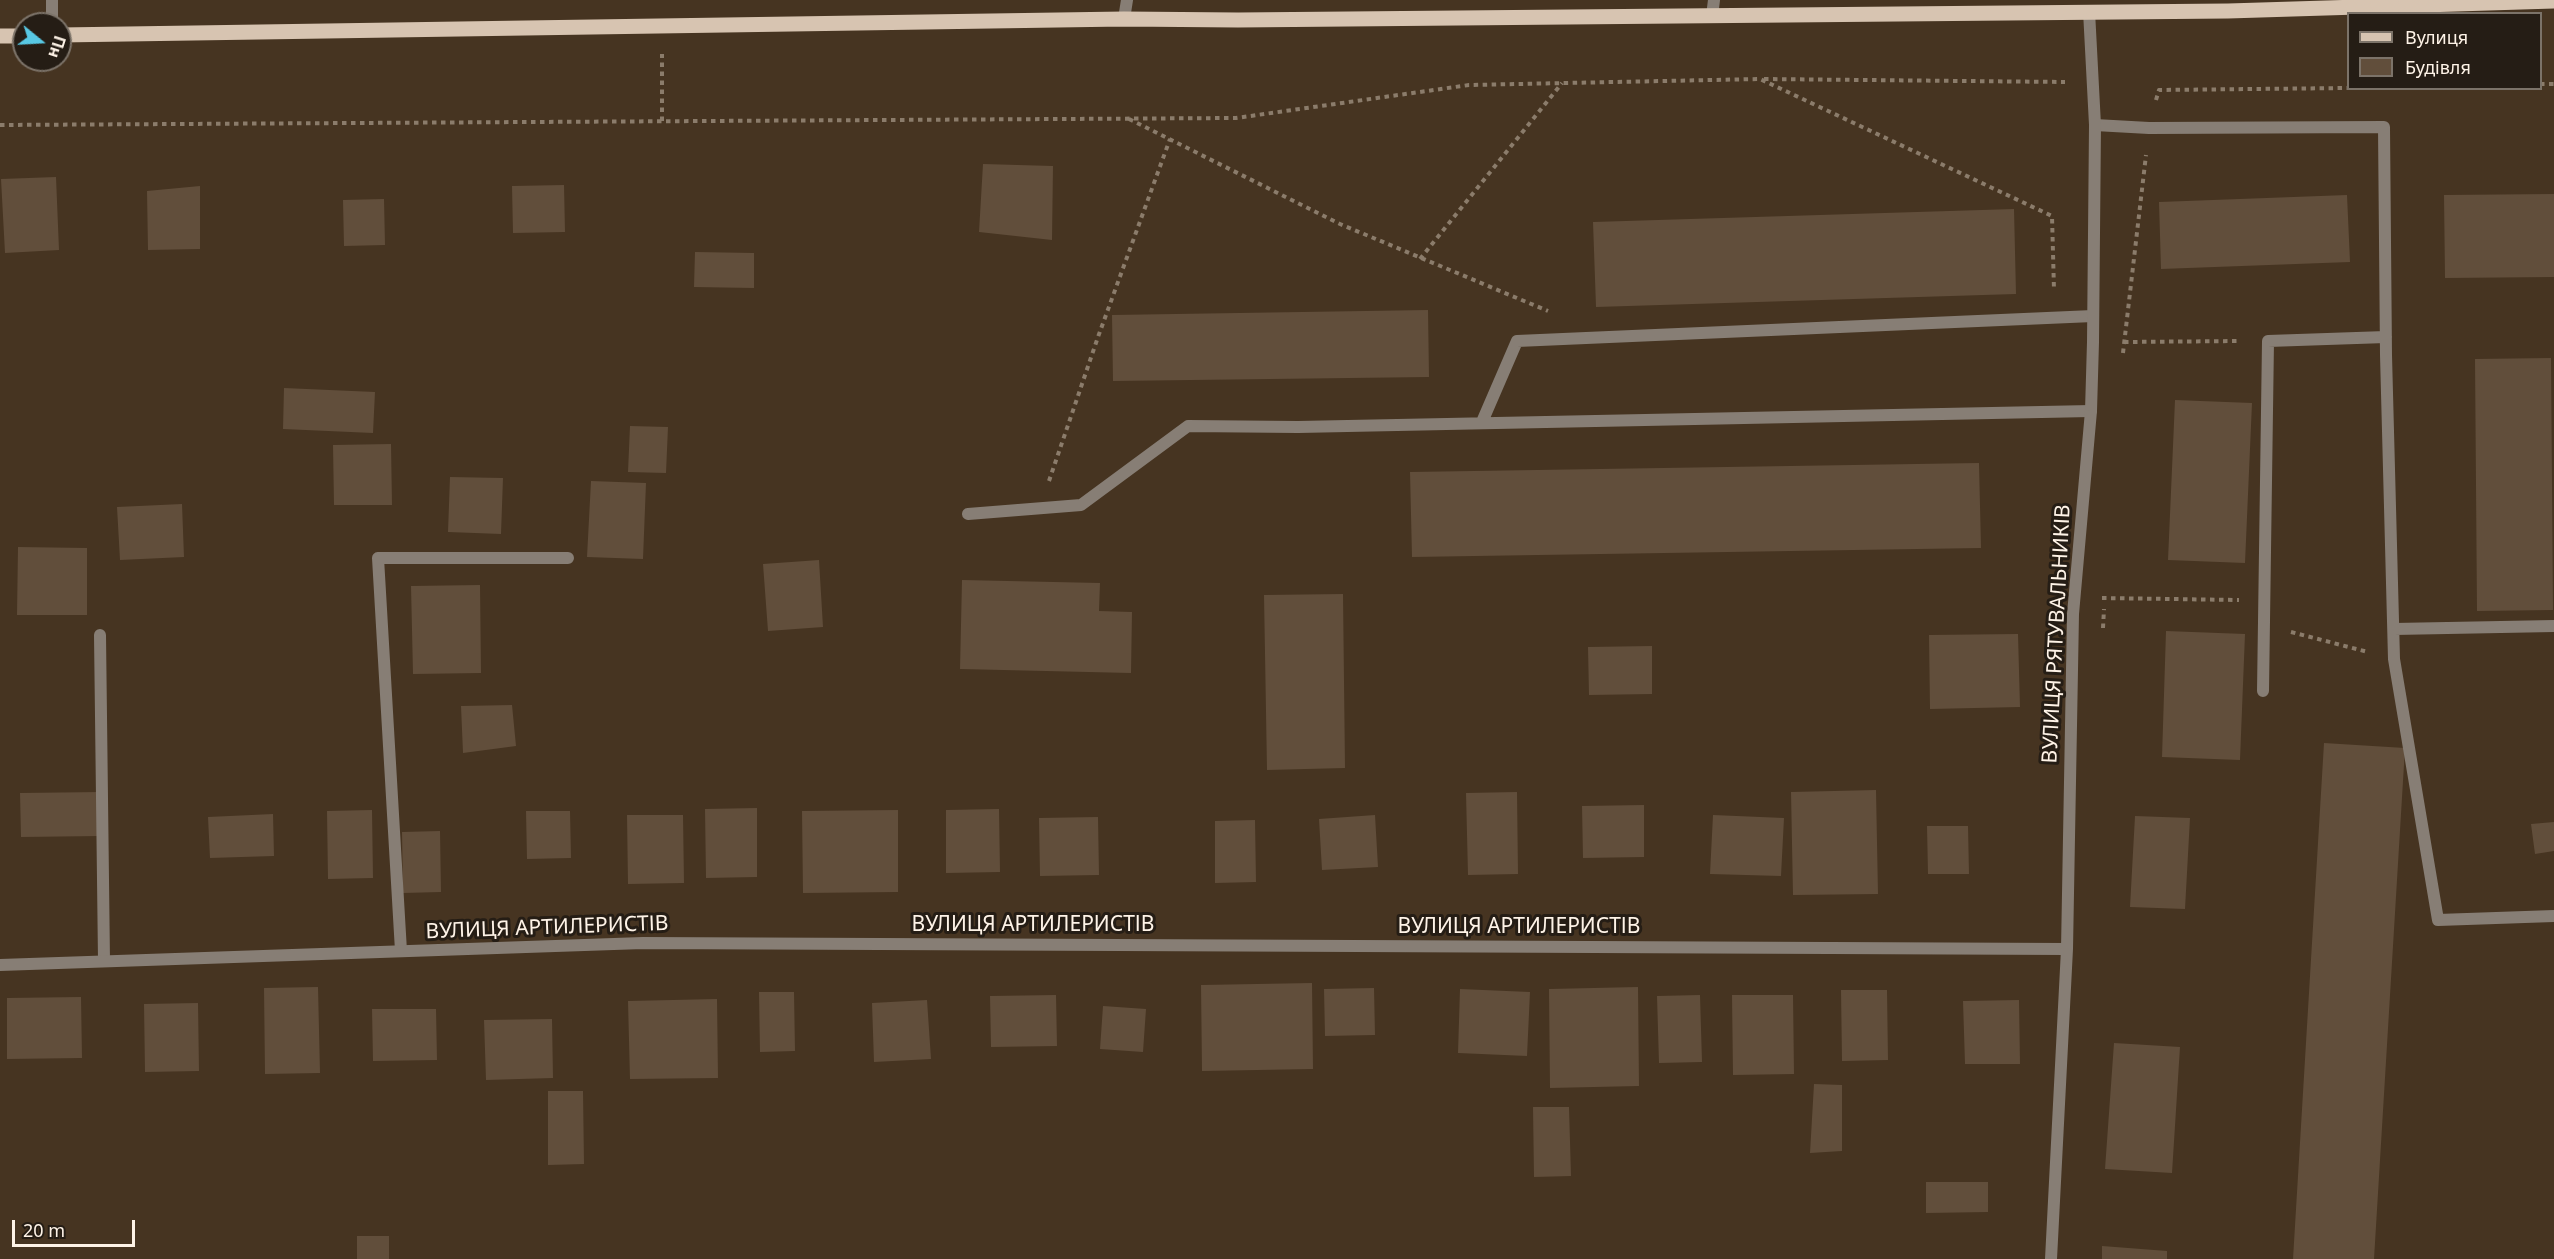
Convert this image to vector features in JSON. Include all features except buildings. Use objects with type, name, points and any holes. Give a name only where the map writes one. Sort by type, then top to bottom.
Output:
[{"type":"main road","points":[[72,35],[1124,19],[1238,20],[2089,11],[2193,5],[2228,11],[2473,1],[2554,1]]},
{"type":"street","points":[[1124,19],[1127,0]]},
{"type":"street","points":[[1712,16],[1714,0]]},
{"type":"street","name":"ВУЛИЦЯ РЯТУВАЛЬНИКІВ","points":[[2051,1259],[2067,949],[2074,597],[2091,411],[2095,125],[2089,11]]},
{"type":"street","points":[[2095,125],[2150,128],[2385,127],[2386,337],[2394,659],[2438,920],[2554,916]]},
{"type":"street","points":[[1482,422],[1517,341],[2093,316]]},
{"type":"street","points":[[2263,692],[2268,341],[2386,337]]},
{"type":"street","points":[[968,514],[1081,505],[1188,426],[1298,426],[2091,411]]},
{"type":"street","points":[[401,951],[378,558],[568,558]]},
{"type":"street","points":[[2394,629],[2554,626]]},
{"type":"street","points":[[100,636],[104,961]]},
{"type":"street","name":"ВУЛИЦЯ АРТИЛЕРИСТІВ","points":[[0,964],[643,943],[2067,949]]},
{"type":"path","points":[[662,50],[662,122]]},
{"type":"path","points":[[1760,79],[2052,216],[2055,318]]},
{"type":"path","points":[[0,125],[1236,118],[1469,85],[1760,79],[2093,82]]},
{"type":"path","points":[[1420,259],[1562,83]]},
{"type":"path","points":[[2159,90],[2347,88]]},
{"type":"path","points":[[1129,119],[1340,224],[1559,315]]},
{"type":"path","points":[[2123,354],[2150,128]]},
{"type":"path","points":[[1040,508],[1098,337],[1170,139]]},
{"type":"path","points":[[2093,342],[2268,341]]},
{"type":"path","points":[[2074,597],[2265,600]]},
{"type":"path","points":[[2103,633],[2105,598]]},
{"type":"path","points":[[2264,625],[2394,659]]}]
